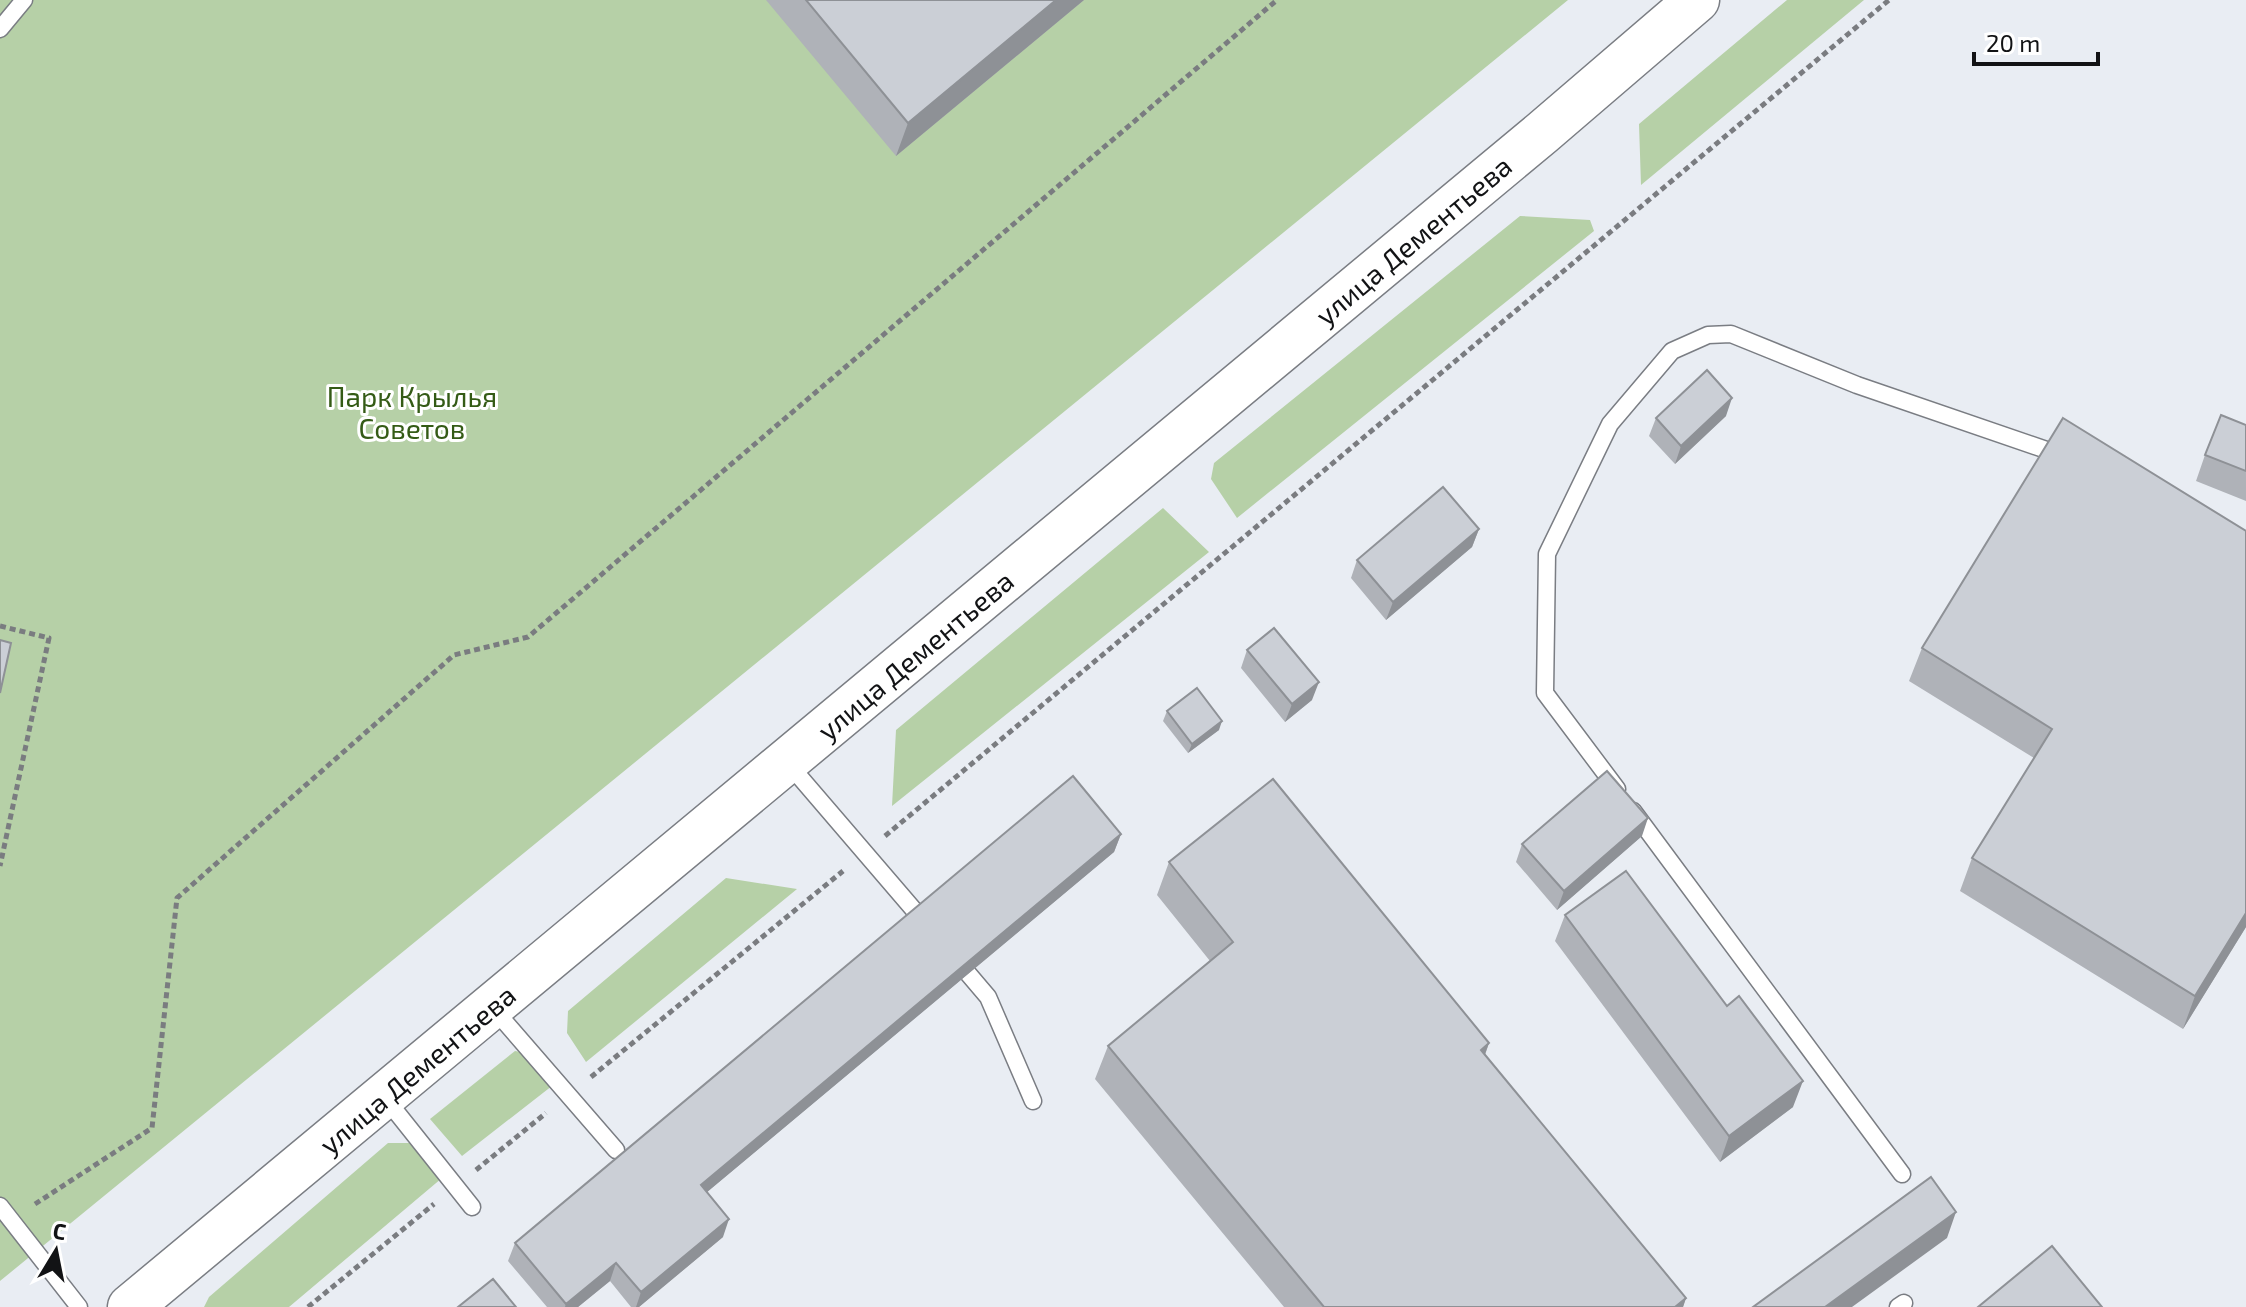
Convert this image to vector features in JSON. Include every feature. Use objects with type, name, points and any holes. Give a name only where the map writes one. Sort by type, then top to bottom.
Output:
[{"type":"main road","name":"улица Дементьева","points":[[130,1307],[1542,133],[1697,0]]},
{"type":"lane","points":[[0,29],[24,0]]},
{"type":"lane","points":[[1902,1174],[1545,693],[1547,554],[1610,424],[1672,351],[1708,335],[1731,334],[1857,385],[2074,459]]},
{"type":"lane","points":[[787,762],[988,997],[1033,1101]]},
{"type":"lane","points":[[492,1007],[616,1150]]},
{"type":"lane","points":[[384,1097],[472,1207]]},
{"type":"lane","points":[[0,1206],[79,1307]]},
{"type":"path","points":[[11,1220],[152,1128],[177,898],[454,655],[528,637],[1277,0]]},
{"type":"path","points":[[308,1307],[865,853],[1889,0]]},
{"type":"path","points":[[0,626],[49,638],[0,866]]},
{"type":"green space","name":"Парк Крылья Советов","points":[[0,0],[1568,0],[0,1281]]},
{"type":"green space","points":[[1787,0],[1864,0],[1641,185],[1639,124]]},
{"type":"green space","points":[[1520,216],[1590,220],[1594,231],[1237,518],[1211,479],[1214,463]]},
{"type":"green space","points":[[1163,508],[1209,552],[892,806],[896,730]]},
{"type":"green space","points":[[726,878],[797,889],[586,1062],[567,1033],[568,1011]]},
{"type":"green space","points":[[515,1051],[537,1055],[557,1082],[462,1156],[430,1119]]},
{"type":"green space","points":[[388,1143],[409,1143],[442,1178],[289,1307],[204,1307],[209,1297]]},
{"type":"building","points":[[806,0],[1056,0],[908,123]]},
{"type":"building","points":[[1707,370],[1732,398],[1681,446],[1656,418]]},
{"type":"building","points":[[2221,415],[2246,425],[2246,471],[2205,455]]},
{"type":"building","points":[[2063,418],[2246,531],[2246,913],[2195,996],[1972,858],[2052,729],[1922,648]]},
{"type":"building","points":[[1443,487],[1479,529],[1393,602],[1357,560]]},
{"type":"building","points":[[1274,628],[1319,682],[1292,704],[1247,650]]},
{"type":"building","points":[[0,640],[11,643],[0,693]]},
{"type":"building","points":[[1197,688],[1222,721],[1192,744],[1167,711]]},
{"type":"building","points":[[1607,771],[1648,818],[1564,891],[1522,844]]},
{"type":"building","points":[[1073,776],[1121,834],[701,1185],[729,1219],[641,1292],[616,1263],[566,1304],[515,1243]]},
{"type":"building","points":[[1273,779],[1489,1043],[1481,1050],[1686,1298],[1675,1307],[1324,1307],[1108,1046],[1233,942],[1169,862]]},
{"type":"building","points":[[1626,871],[1727,1006],[1739,996],[1803,1081],[1729,1136],[1565,915]]},
{"type":"building","points":[[1931,1177],[1956,1212],[1825,1307],[1753,1307]]},
{"type":"building","points":[[2052,1246],[2102,1307],[1978,1307]]},
{"type":"building","points":[[493,1279],[516,1307],[458,1307]]}]
